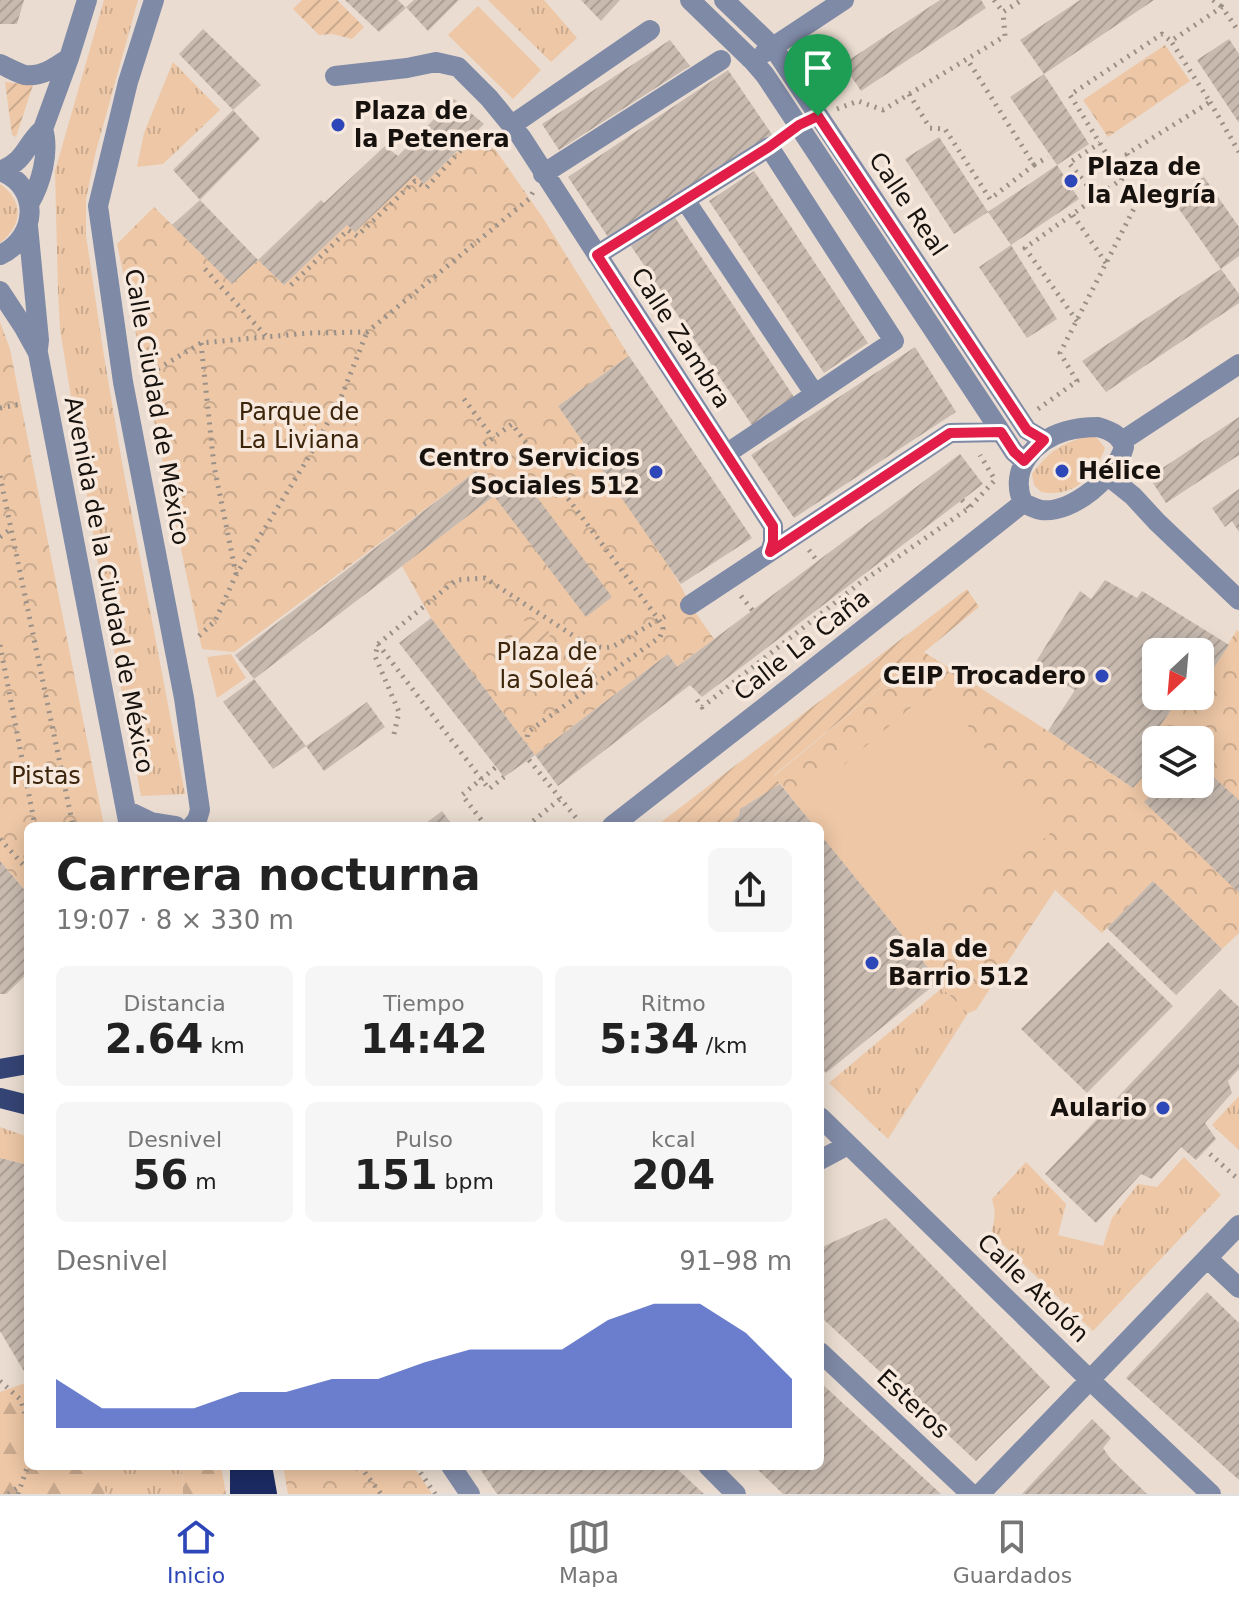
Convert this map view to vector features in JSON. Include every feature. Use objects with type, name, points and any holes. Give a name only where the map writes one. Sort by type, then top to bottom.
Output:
[{"type":"highway","points":[[242,1470],[242,1494]]},
{"type":"highway","points":[[261,1470],[265,1494]]},
{"type":"main road","points":[[0,1069],[24,1065]]},
{"type":"main road","points":[[0,1098],[24,1104]]},
{"type":"street","points":[[0,171],[18,162],[34,136],[43,129],[87,0]]},
{"type":"street","name":"Calle Ciudad de México","points":[[154,0],[128,82],[98,206],[123,382],[184,698],[200,810],[195,822]]},
{"type":"street","name":"Calle Real","points":[[724,0],[773,47],[1027,430],[1044,440]]},
{"type":"street","points":[[753,61],[844,0]]},
{"type":"street","name":"Calle Real","points":[[691,2],[753,61],[799,125],[1014,452],[1024,461]]},
{"type":"street","points":[[516,131],[650,30]]},
{"type":"street","points":[[0,64],[25,75],[42,73],[69,58]]},
{"type":"street","points":[[543,174],[721,60]]},
{"type":"street","name":"Calle Zambra","points":[[335,76],[436,62],[458,67],[489,98],[516,131],[773,526],[770,552]]},
{"type":"street","points":[[29,204],[45,157],[43,129]]},
{"type":"street","points":[[597,255],[769,147],[894,341],[726,454]]},
{"type":"street","points":[[0,171],[19,183],[29,204]]},
{"type":"street","points":[[685,200],[814,393]]},
{"type":"street","name":"Avenida de la Ciudad de México","points":[[29,204],[38,353],[127,818]]},
{"type":"street","points":[[0,255],[22,240],[28,226]]},
{"type":"street","name":"Avenida de la Ciudad de México","points":[[0,291],[38,353]]},
{"type":"street","points":[[1122,441],[1239,364]]},
{"type":"street","points":[[1098,427],[1113,431],[1122,441],[1124,447],[1117,465],[1082,498],[1069,505],[1040,510],[1023,503],[1018,491],[1024,461],[1044,440],[1064,431],[1098,427]]},
{"type":"street","points":[[690,605],[950,433],[1001,432]]},
{"type":"street","points":[[1108,476],[1133,496],[1239,600]]},
{"type":"street","name":"Calle La Caña","points":[[617,822],[1023,503]]},
{"type":"street","points":[[127,818],[151,822]]},
{"type":"street","name":"Calle Atolón","points":[[824,1121],[1211,1494]]},
{"type":"street","points":[[824,1158],[848,1145]]},
{"type":"street","points":[[980,1494],[1239,1225]]},
{"type":"street","points":[[1208,1259],[1239,1288]]},
{"type":"street","name":"Esteros","points":[[824,1356],[971,1494]]},
{"type":"street","points":[[454,1470],[470,1494]]},
{"type":"street","points":[[712,1470],[736,1494]]},
{"type":"path","points":[[818,116],[858,101],[883,110],[1005,36],[1003,12],[994,0]]},
{"type":"path","points":[[1003,12],[1022,0]]},
{"type":"path","points":[[1213,0],[1222,7],[1239,32]]},
{"type":"path","points":[[1171,41],[1222,7]]},
{"type":"path","points":[[1122,179],[1070,95],[1162,34],[1171,41],[1239,152]]},
{"type":"path","points":[[967,59],[1034,165]]},
{"type":"path","points":[[909,94],[930,128],[945,129],[990,199],[1048,157]]},
{"type":"path","points":[[1021,421],[1077,381],[1060,353],[1146,185],[1127,154],[1210,102]]},
{"type":"path","points":[[291,285],[348,230],[357,236],[415,181],[426,188],[472,138]]},
{"type":"path","points":[[1097,197],[1069,163],[1100,143]]},
{"type":"path","points":[[1077,321],[1025,248],[1136,169]]},
{"type":"path","points":[[199,636],[215,621],[236,575],[310,455],[340,400],[367,332],[529,199],[543,174]]},
{"type":"path","points":[[1073,214],[1106,263]]},
{"type":"path","points":[[205,269],[267,337]]},
{"type":"path","points":[[123,382],[145,376],[201,343],[309,333],[367,332]]},
{"type":"path","points":[[201,343],[214,466],[236,575]]},
{"type":"path","points":[[464,399],[493,438]]},
{"type":"path","points":[[0,408],[20,404]]},
{"type":"path","points":[[471,454],[512,424],[663,629],[660,637],[528,732],[526,743]]},
{"type":"path","points":[[697,700],[702,707],[843,593],[969,508],[995,480],[968,433]]},
{"type":"path","points":[[0,476],[72,822]]},
{"type":"path","points":[[962,500],[969,508]]},
{"type":"path","points":[[0,537],[11,529]]},
{"type":"path","points":[[911,538],[916,544]]},
{"type":"path","points":[[394,734],[399,712],[375,656],[378,644],[456,580],[485,578],[586,644],[604,648],[612,647],[690,605]]},
{"type":"path","points":[[378,644],[489,789],[504,777]]},
{"type":"path","points":[[0,645],[34,822]]},
{"type":"path","points":[[529,760],[577,819]]},
{"type":"path","points":[[483,822],[462,795],[496,767]]},
{"type":"path","points":[[532,822],[560,799]]},
{"type":"path","points":[[0,839],[24,866]]},
{"type":"path","points":[[1210,1154],[1239,1180]]},
{"type":"path","points":[[0,1381],[21,1400],[24,1411]]},
{"type":"path","points":[[18,1494],[26,1470]]},
{"type":"path","points":[[362,1470],[381,1494]]},
{"type":"path","points":[[419,1470],[435,1494]]},
{"type":"path","points":[[8,1494],[21,1486]]},
{"type":"green space","points":[[104,0],[138,0],[96,151],[86,199],[86,235],[123,468],[185,794],[141,796],[97,558],[60,329],[55,171]]},
{"type":"green space","points":[[302,0],[337,0],[364,27],[352,39],[333,34],[319,35],[293,9]]},
{"type":"green space","points":[[488,0],[544,0],[577,38],[551,62]]},
{"type":"green space","points":[[478,6],[541,70],[513,99],[448,35]]},
{"type":"green space","points":[[1165,45],[1190,81],[1108,137],[1083,100]]},
{"type":"green space","points":[[173,62],[220,110],[163,164],[137,167],[144,133]]},
{"type":"green space","points":[[5,82],[33,85],[16,137],[12,135]]},
{"type":"green space","name":"Parque de La Liviana","points":[[472,138],[495,149],[543,218],[629,356],[558,406],[663,557],[690,605],[714,639],[677,667],[668,654],[535,755],[431,618],[402,566],[494,496],[476,471],[234,652],[202,649],[117,244],[154,207],[232,284],[258,260],[284,285],[347,225],[355,232],[415,175],[424,183]]},
{"type":"green space","points":[[0,184],[13,198],[18,213],[13,229],[0,243]]},
{"type":"green space","name":"Pistas","points":[[0,322],[10,349],[103,822],[24,822],[24,889],[0,861]]},
{"type":"green space","points":[[1090,435],[1105,448],[1089,476],[1063,492],[1041,492],[1034,485],[1032,474],[1038,466],[1057,449]]},
{"type":"green space","points":[[967,589],[979,607],[774,775],[780,784],[740,809],[739,816],[732,822],[661,822]]},
{"type":"green space","points":[[531,620],[544,626],[550,639],[544,652],[531,658],[518,652],[512,639],[518,626]]},
{"type":"green space","points":[[1237,630],[1239,933],[1222,949],[1153,881],[1102,933],[1055,890],[976,1010],[968,1013],[942,988],[824,839],[824,822],[811,822],[774,776],[924,652],[1133,788],[1142,778],[1142,798],[1214,798],[1214,726],[1160,726],[1171,710],[1214,710],[1214,666]]},
{"type":"green space","points":[[231,654],[246,678],[217,698],[207,657]]},
{"type":"green space","points":[[937,685],[1050,834],[909,944],[824,839],[824,822],[811,822],[797,805]]},
{"type":"green space","points":[[942,988],[968,1013],[888,1139],[829,1083]]},
{"type":"green space","points":[[1239,1096],[1239,1150],[1212,1125]]},
{"type":"green space","points":[[0,1127],[24,1136],[24,1164],[0,1158]]},
{"type":"green space","points":[[1184,1157],[1221,1195],[1093,1331],[991,1233],[994,1216],[992,1199],[1026,1162],[1066,1204],[1058,1235],[1103,1246],[1112,1218],[1138,1184],[1157,1187]]},
{"type":"green space","points":[[24,1383],[24,1470],[92,1470],[107,1494],[0,1494],[0,1392]]},
{"type":"green space","points":[[92,1470],[182,1470],[183,1494],[107,1494]]},
{"type":"green space","points":[[182,1470],[222,1470],[226,1494],[183,1494]]},
{"type":"green space","points":[[284,1470],[416,1470],[432,1494],[288,1494]]},
{"type":"building","points":[[0,0],[24,0],[17,24],[0,24]]},
{"type":"building","points":[[345,0],[398,0],[406,8],[379,32]]},
{"type":"building","points":[[414,0],[459,0],[428,31],[406,7]]},
{"type":"building","points":[[581,0],[620,0],[601,21]]},
{"type":"building","points":[[940,0],[981,0],[986,8],[861,91],[843,64]]},
{"type":"building","points":[[1080,0],[1154,0],[1044,74],[1020,40]]},
{"type":"building","points":[[203,29],[261,85],[233,110],[179,54]]},
{"type":"building","points":[[1229,39],[1239,54],[1239,123],[1197,60]]},
{"type":"building","points":[[670,40],[690,66],[559,150],[542,124]]},
{"type":"building","points":[[728,70],[773,136],[608,237],[568,177]]},
{"type":"building","points":[[1044,74],[1089,144],[1057,165],[1010,97]]},
{"type":"building","points":[[454,99],[484,124],[424,184],[415,175],[355,232],[347,225],[284,285],[258,260],[321,200],[324,203],[385,146],[398,156]]},
{"type":"building","points":[[233,110],[260,139],[200,200],[173,170]]},
{"type":"building","points":[[939,137],[988,212],[954,234],[905,159]]},
{"type":"building","points":[[1057,165],[1079,199],[1011,245],[988,212]]},
{"type":"building","points":[[754,171],[868,343],[824,373],[709,201]]},
{"type":"building","points":[[1204,177],[1239,227],[1239,256],[1221,269],[1172,199]]},
{"type":"building","points":[[200,200],[258,260],[232,284],[172,225]]},
{"type":"building","points":[[674,216],[794,397],[752,425],[631,246]]},
{"type":"building","points":[[1011,245],[1057,319],[1027,338],[979,267]]},
{"type":"building","points":[[1221,269],[1239,294],[1239,303],[1106,392],[1082,361]]},
{"type":"building","points":[[915,347],[956,412],[794,518],[751,455]]},
{"type":"building","name":"Centro Servicios Sociales 512","points":[[629,356],[752,538],[681,584],[558,406]]},
{"type":"building","points":[[1239,417],[1239,455],[1166,503],[1149,477]]},
{"type":"building","points":[[960,454],[983,484],[702,697],[690,685],[558,786],[535,755],[668,654],[677,667]]},
{"type":"building","points":[[476,471],[494,496],[254,679],[235,655]]},
{"type":"building","points":[[521,476],[612,597],[586,617],[494,496]]},
{"type":"building","points":[[1239,489],[1239,532],[1232,521],[1225,527],[1212,508]]},
{"type":"building","name":"CEIP Trocadero","points":[[1105,580],[1137,598],[1142,591],[1229,645],[1214,667],[1214,638],[1142,638],[1142,710],[1171,710],[1160,726],[1142,726],[1142,778],[1133,788],[1048,731],[1075,690],[1032,668],[1080,591],[1091,599]]},
{"type":"building","points":[[431,618],[535,755],[504,777],[399,643]]},
{"type":"building","points":[[254,679],[306,746],[273,769],[223,702]]},
{"type":"building","points":[[367,702],[385,727],[324,771],[306,746]]},
{"type":"building","points":[[1214,778],[1239,800],[1239,893],[1144,802],[1148,798],[1214,798]]},
{"type":"building","points":[[780,784],[811,822],[732,822],[739,816],[740,809]]},
{"type":"building","points":[[442,811],[450,822],[427,822]]},
{"type":"building","name":"Sala de Barrio 512","points":[[824,839],[939,981],[826,1073],[824,1071]]},
{"type":"building","points":[[0,861],[24,889],[24,977],[6,994],[0,994]]},
{"type":"building","points":[[1153,881],[1222,949],[1176,995],[1107,928]]},
{"type":"building","points":[[1108,942],[1173,1006],[1087,1093],[1021,1029]]},
{"type":"building","name":"Aulario","points":[[1220,989],[1239,1007],[1239,1069],[1228,1081],[1232,1093],[1205,1123],[1216,1139],[1196,1160],[1181,1147],[1152,1179],[1141,1174],[1096,1223],[1045,1174]]},
{"type":"building","points":[[0,1158],[24,1164],[24,1371],[0,1331]]},
{"type":"building","points":[[886,1218],[1050,1387],[976,1461],[824,1320],[824,1246]]},
{"type":"building","points":[[1207,1292],[1239,1323],[1239,1480],[1126,1378]]},
{"type":"building","points":[[824,1386],[941,1494],[783,1494],[758,1470],[824,1470]]},
{"type":"building","points":[[1092,1419],[1111,1438],[1103,1448],[1110,1458],[1147,1494],[1022,1494]]},
{"type":"building","points":[[481,1470],[678,1470],[704,1494],[497,1494]]},
{"type":"place","name":"Plaza de la Petenera","points":[[338,125]]},
{"type":"place","name":"Plaza de la Alegría","points":[[1071,181]]},
{"type":"place","name":"Hélice","points":[[1062,471]]},
{"type":"place","name":"Centro Servicios Sociales 512","points":[[656,472]]},
{"type":"place","name":"CEIP Trocadero","points":[[1102,676]]},
{"type":"place","name":"Sala de Barrio 512","points":[[872,963]]},
{"type":"place","name":"Aulario","points":[[1163,1108]]},
{"type":"route","points":[[818,116],[1027,430],[1044,440],[1024,461],[1001,432],[950,433],[770,552],[773,526],[597,255],[799,125],[818,116]]},
{"type":"park label","name":"Plaza de la Soleá","points":[[547,666]]}]
